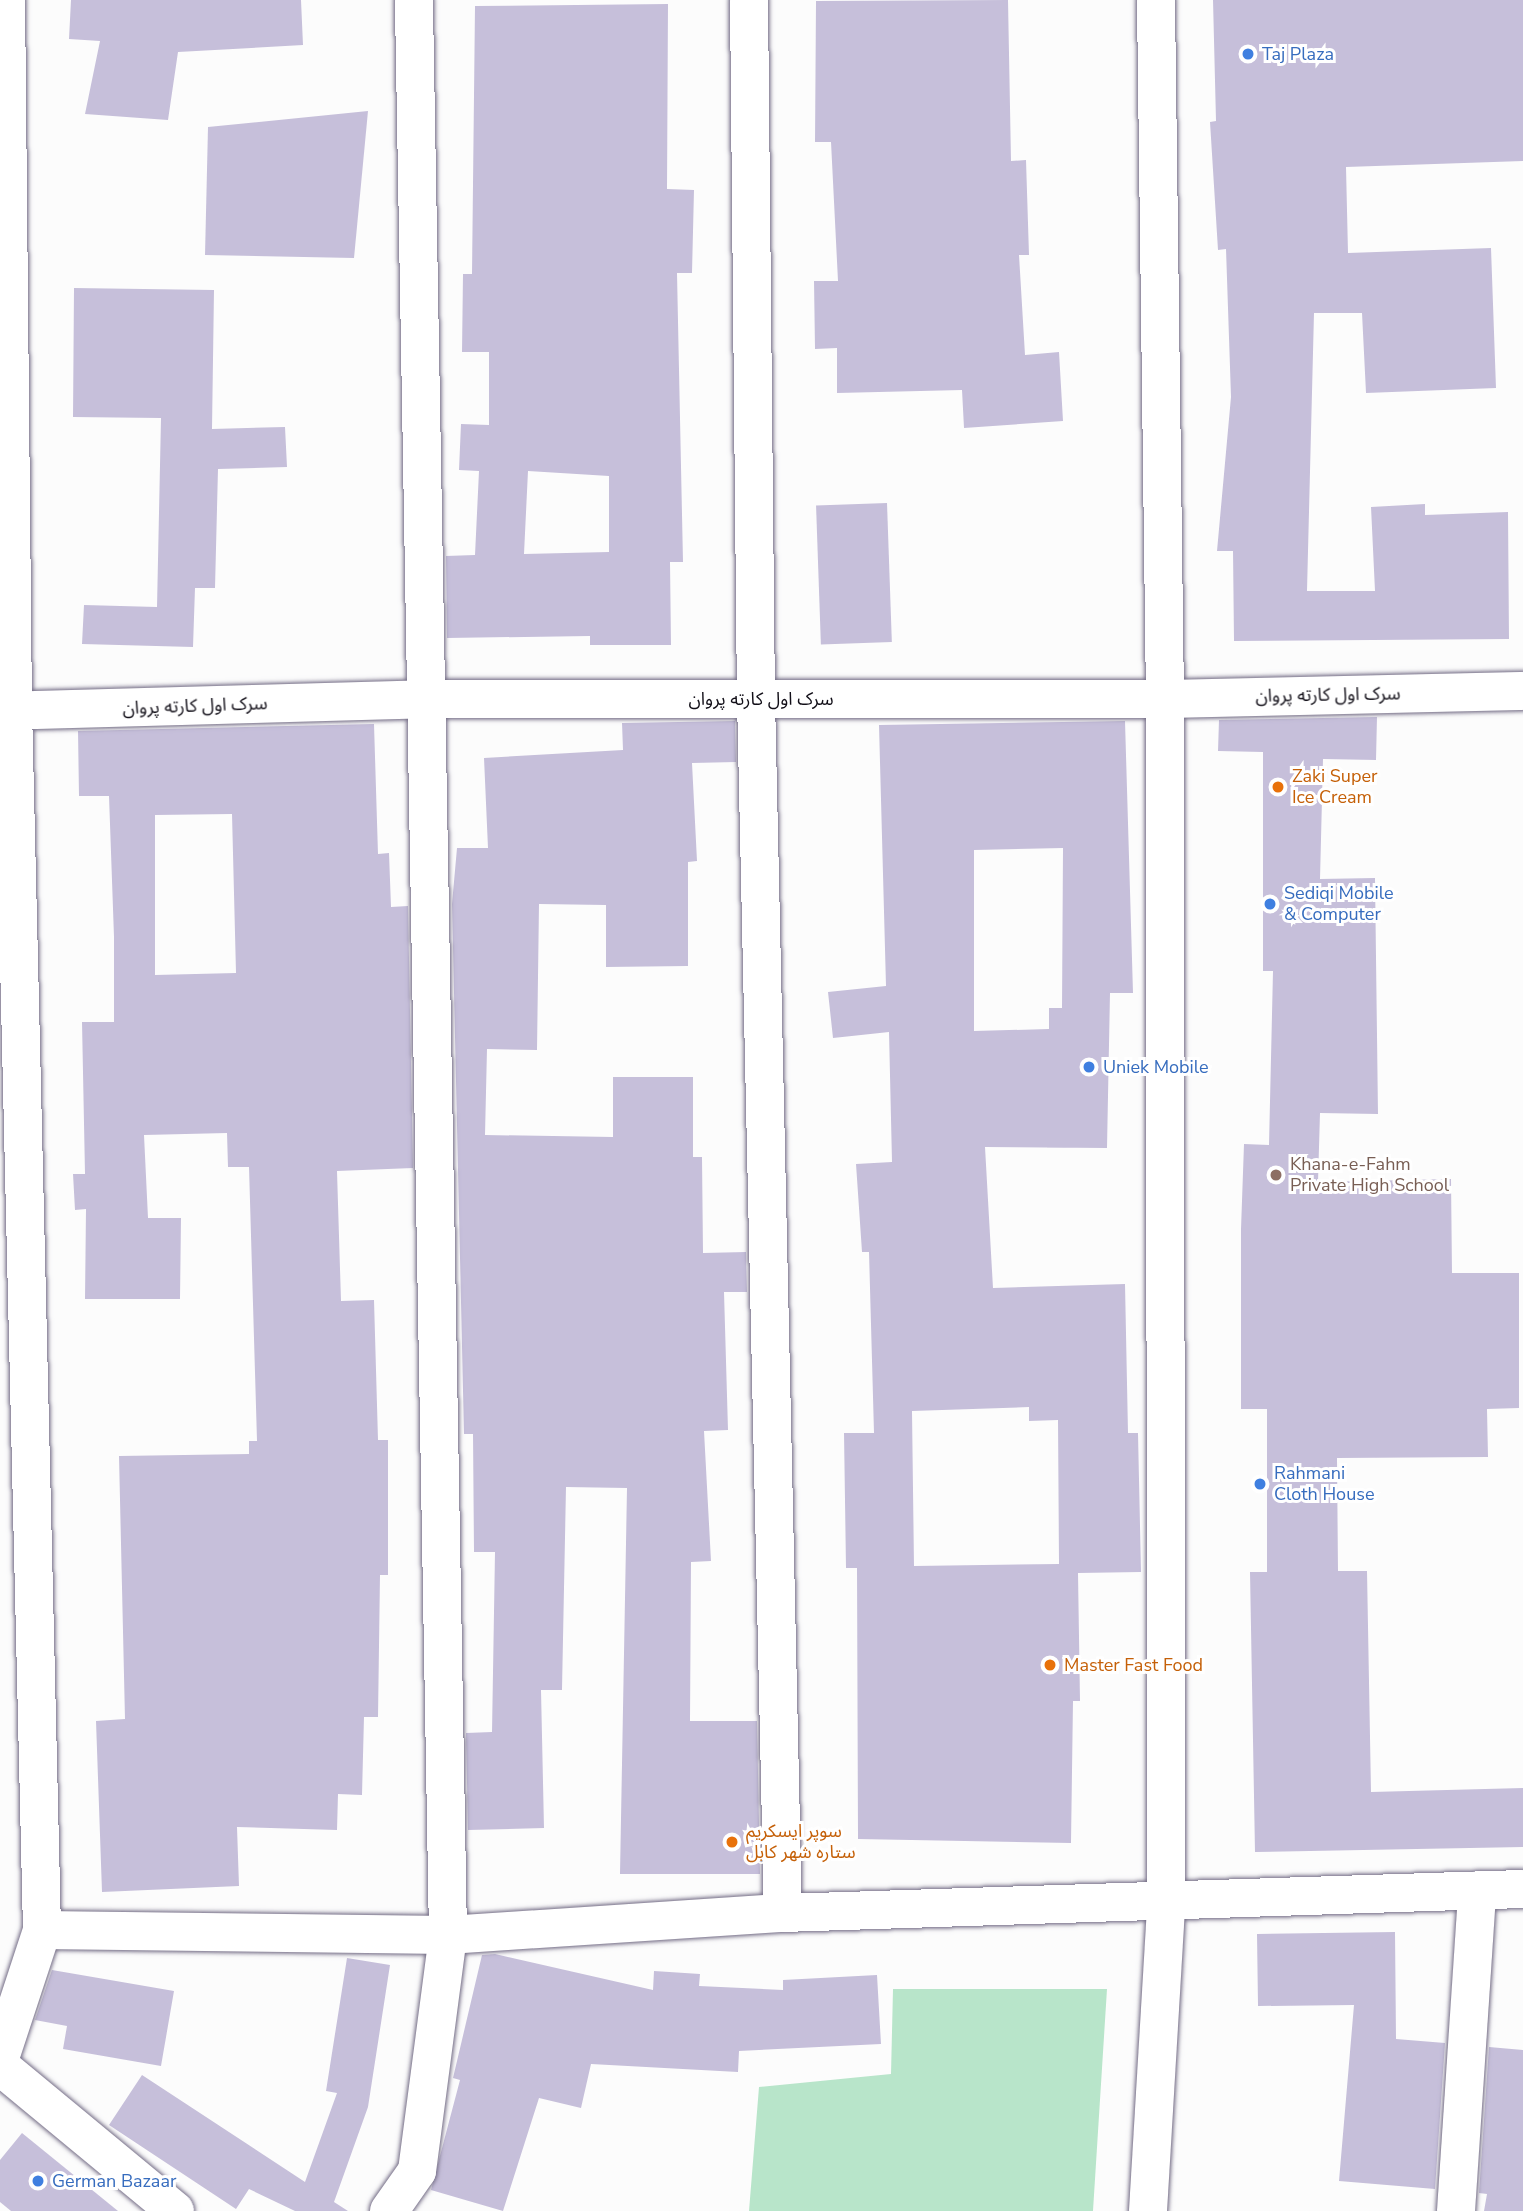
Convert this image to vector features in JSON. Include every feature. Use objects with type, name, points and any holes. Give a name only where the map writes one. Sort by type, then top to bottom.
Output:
[{"type":"street","points":[[0,2058],[42,1930],[7,711],[6,0]]},
{"type":"street","points":[[389,2211],[417,2171],[448,1935],[414,0]]},
{"type":"street","points":[[749,0],[756,699],[783,1913]]},
{"type":"street","points":[[1148,2211],[1166,1904],[1165,699],[1156,0]]},
{"type":"street","name":"سرک اول کارته پروان","points":[[7,711],[425,699],[1165,699],[1523,691]]},
{"type":"street","points":[[42,1930],[448,1935],[783,1913],[1166,1904],[1523,1889]]},
{"type":"street","points":[[1456,2211],[1477,1891]]},
{"type":"street","points":[[0,2066],[175,2211]]},
{"type":"green space","points":[[893,1989],[1107,1989],[1093,2211],[749,2211],[759,2087],[891,2074]]},
{"type":"building","points":[[71,0],[301,0],[303,45],[178,52],[168,120],[85,114],[100,41],[69,39]]},
{"type":"building","points":[[1008,0],[1011,161],[1026,160],[1029,255],[1019,255],[1025,355],[1059,352],[1063,421],[964,428],[962,390],[837,393],[837,348],[815,349],[814,281],[838,281],[831,142],[815,142],[816,1]]},
{"type":"building","points":[[1213,0],[1523,0],[1523,161],[1346,167],[1348,253],[1491,248],[1496,388],[1366,393],[1362,313],[1314,313],[1307,591],[1375,591],[1371,507],[1425,504],[1425,515],[1508,512],[1509,639],[1234,641],[1233,551],[1217,551],[1231,397],[1226,249],[1218,250],[1210,122],[1216,121]]},
{"type":"building","points":[[668,4],[667,189],[694,190],[692,273],[677,273],[683,562],[670,562],[671,645],[590,645],[590,636],[447,638],[446,556],[475,555],[479,471],[459,470],[461,424],[489,425],[489,352],[462,352],[463,274],[472,274],[475,6]],"holes":[[[528,471],[609,476],[609,552],[524,554]]]},
{"type":"building","points":[[368,111],[354,258],[205,255],[208,127]]},
{"type":"building","points":[[74,288],[214,290],[212,429],[285,427],[287,467],[218,469],[215,588],[195,588],[193,647],[82,644],[84,605],[157,607],[161,418],[73,417]]},
{"type":"building","points":[[887,503],[892,642],[821,644],[816,505]]},
{"type":"building","points":[[1377,717],[1376,760],[1323,759],[1320,879],[1375,878],[1378,1114],[1320,1113],[1318,1182],[1451,1179],[1452,1273],[1519,1273],[1519,1408],[1487,1409],[1488,1457],[1337,1458],[1338,1571],[1367,1571],[1371,1792],[1523,1788],[1523,1847],[1255,1852],[1250,1572],[1267,1572],[1267,1409],[1241,1409],[1241,1229],[1244,1144],[1269,1145],[1273,971],[1263,971],[1263,752],[1218,751],[1219,720]]},
{"type":"building","points":[[735,721],[736,762],[692,763],[697,861],[688,862],[688,966],[606,967],[606,905],[539,904],[537,1050],[487,1049],[485,1135],[613,1137],[613,1077],[693,1077],[693,1157],[702,1157],[703,1253],[746,1252],[747,1292],[724,1292],[728,1430],[704,1431],[711,1561],[691,1562],[690,1721],[757,1721],[760,1874],[620,1874],[627,1488],[566,1487],[562,1690],[541,1690],[544,1828],[468,1830],[466,1733],[492,1732],[495,1552],[474,1552],[473,1434],[464,1434],[452,904],[457,848],[488,848],[484,758],[623,750],[622,723]]},
{"type":"building","points":[[1125,721],[1133,993],[1110,993],[1107,1148],[985,1147],[993,1288],[1125,1284],[1128,1433],[1138,1433],[1141,1572],[1078,1573],[1080,1701],[1073,1701],[1071,1843],[858,1839],[857,1568],[846,1568],[844,1433],[874,1433],[869,1252],[862,1252],[856,1164],[892,1162],[889,1032],[833,1038],[828,992],[886,986],[879,725]],"holes":[[[1063,848],[1062,1008],[1049,1008],[1049,1029],[974,1031],[974,850]],[[1029,1407],[1029,1421],[1058,1420],[1059,1564],[914,1566],[912,1411]]]},
{"type":"building","points":[[374,724],[378,854],[389,853],[391,907],[408,906],[413,1168],[337,1171],[341,1301],[374,1300],[378,1440],[388,1440],[388,1575],[380,1575],[378,1717],[364,1717],[362,1795],[338,1794],[337,1830],[237,1827],[239,1886],[102,1892],[96,1721],[125,1719],[119,1456],[249,1454],[249,1441],[257,1441],[249,1167],[228,1167],[227,1133],[144,1135],[148,1218],[181,1218],[180,1299],[85,1299],[86,1209],[75,1210],[73,1174],[85,1174],[82,1022],[114,1022],[114,937],[109,796],[79,796],[78,731]],"holes":[[[232,814],[236,973],[155,975],[155,815]]]},
{"type":"building","points":[[1395,1932],[1396,2039],[1445,2043],[1435,2189],[1339,2181],[1354,2005],[1258,2006],[1257,1934]]},
{"type":"building","points":[[495,1954],[653,1990],[654,1971],[700,1974],[699,1986],[783,1990],[783,1980],[877,1975],[881,2044],[739,2051],[738,2072],[591,2064],[581,2108],[539,2098],[503,2211],[431,2190],[460,2080],[453,2078],[482,1955]]},
{"type":"building","points":[[347,1958],[390,1965],[368,2107],[334,2202],[348,2211],[295,2211],[249,2189],[236,2209],[109,2125],[142,2075],[305,2182],[337,2093],[326,2091]]},
{"type":"building","points":[[52,1970],[174,1991],[161,2066],[63,2049],[67,2026],[35,2020]]},
{"type":"building","points":[[1489,2047],[1523,2050],[1523,2211],[1484,2211],[1487,2194],[1479,2193]]},
{"type":"building","points":[[22,2133],[118,2211],[11,2211],[0,2202],[0,2160]]},
{"type":"place","name":"Taj Plaza","points":[[1248,54]]},
{"type":"place","name":"Zaki Super Ice Cream","points":[[1278,787]]},
{"type":"place","name":"Sediqi Mobile & Computer","points":[[1270,904]]},
{"type":"place","name":"Uniek Mobile","points":[[1089,1067]]},
{"type":"place","name":"Khana-e-Fahm Private High School","points":[[1276,1175]]},
{"type":"place","name":"Rahmani Cloth House","points":[[1260,1484]]},
{"type":"place","name":"Master Fast Food","points":[[1050,1665]]},
{"type":"place","name":"سوپر ایسکریم ستاره شهر کابل","points":[[732,1842]]},
{"type":"place","name":"German Bazaar","points":[[38,2181]]}]
